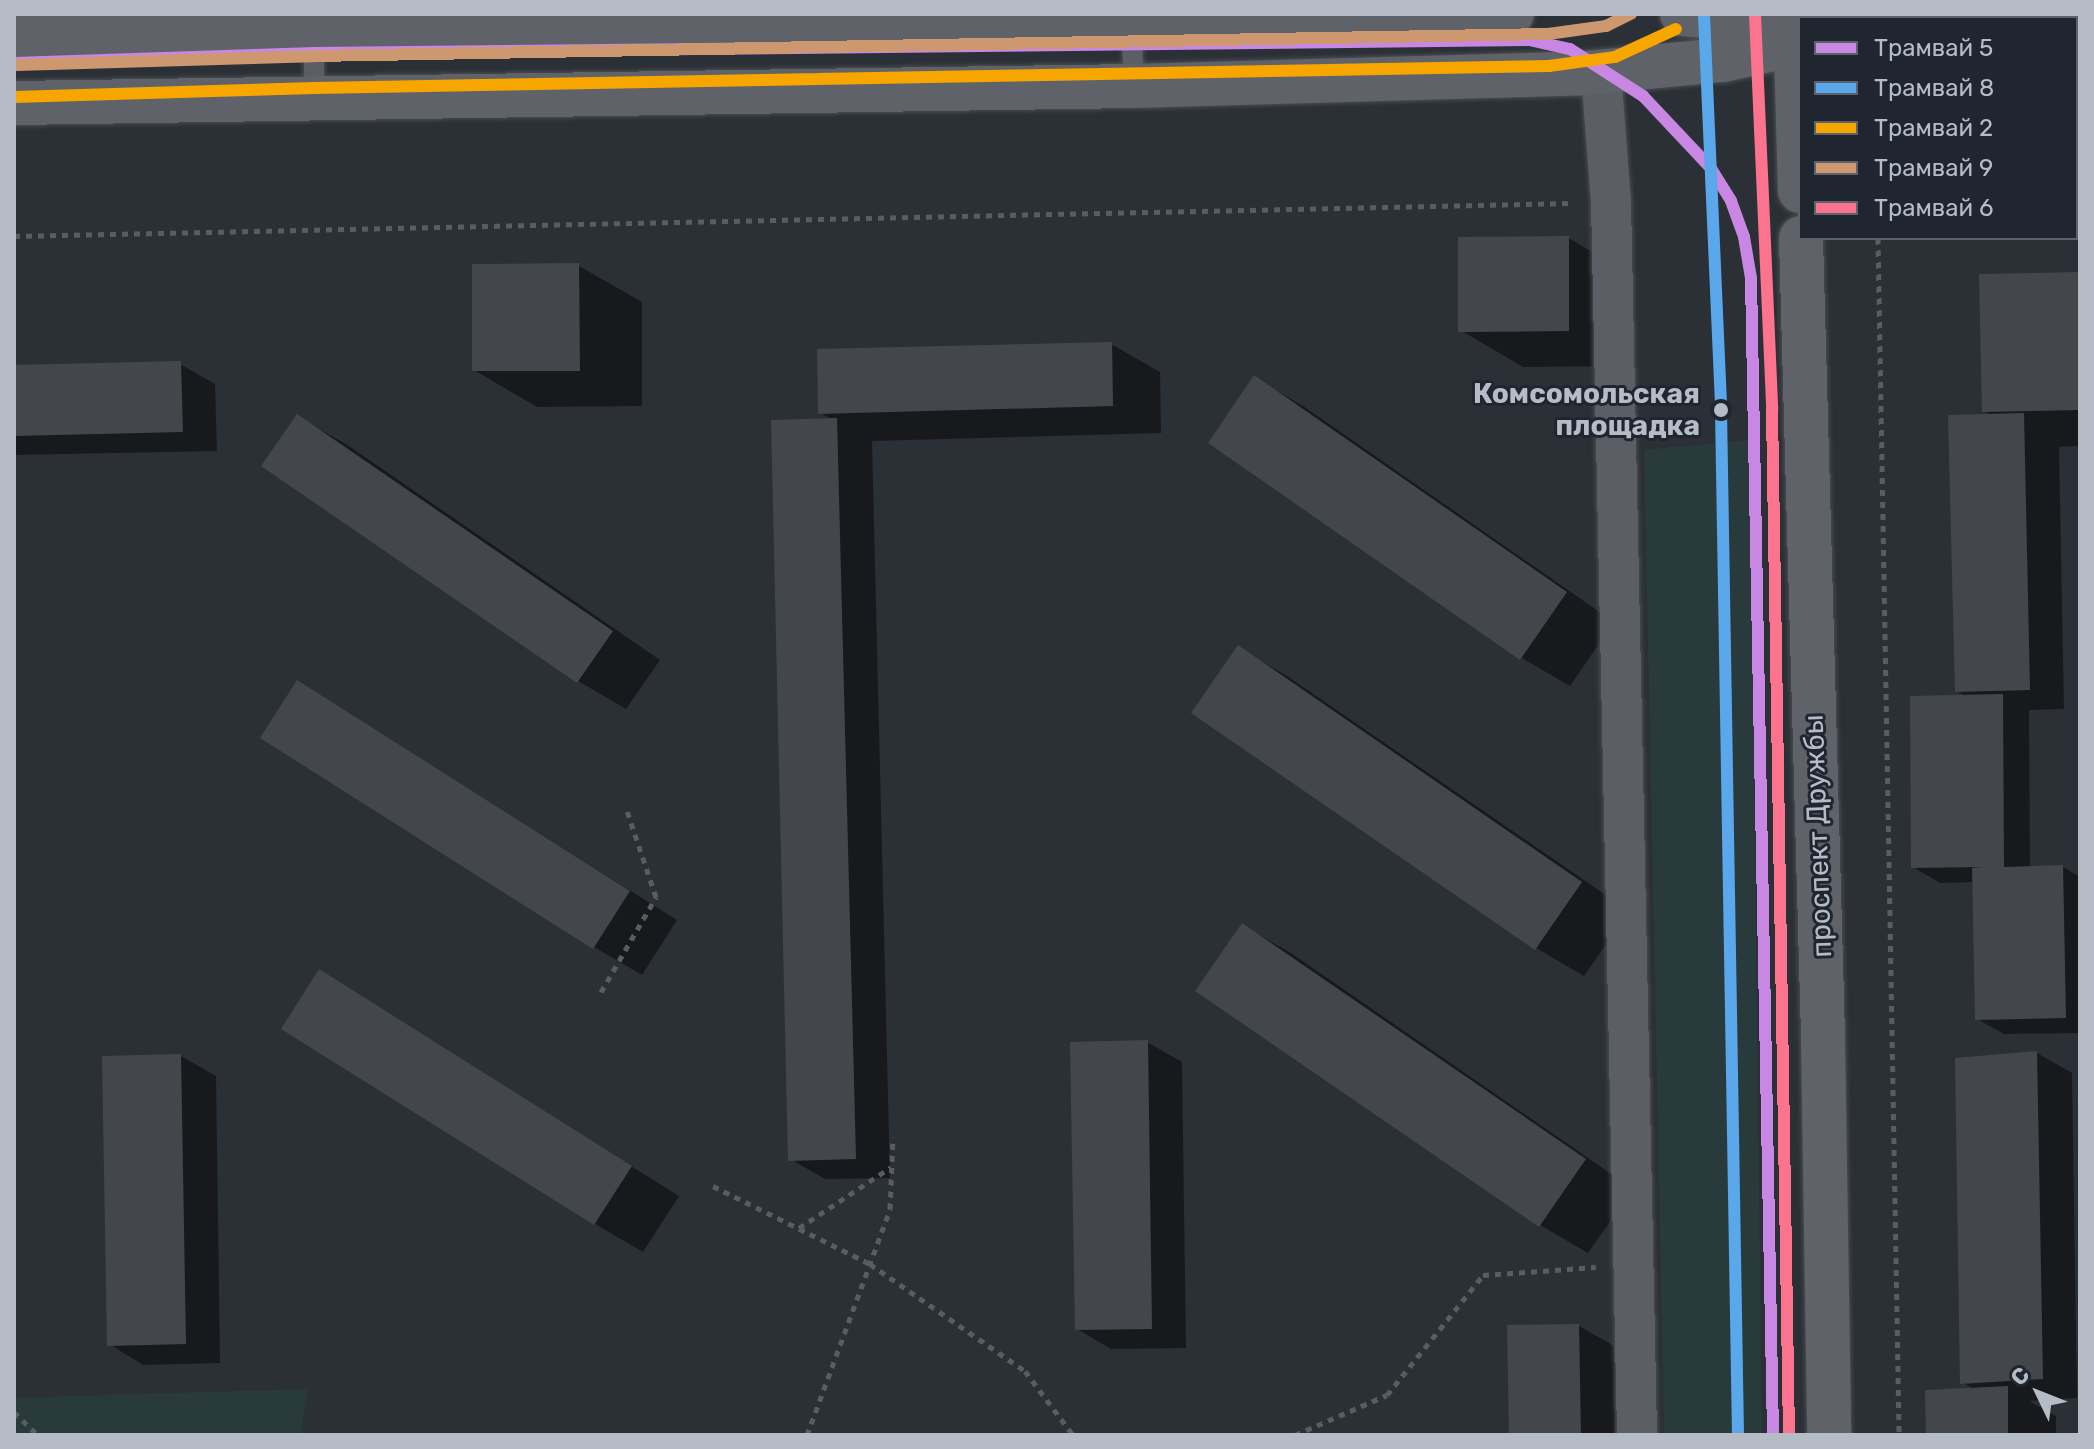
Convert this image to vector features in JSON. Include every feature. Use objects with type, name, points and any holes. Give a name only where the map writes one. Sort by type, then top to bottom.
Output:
[{"type":"main road","points":[[14,38],[1512,14]]},
{"type":"main road","points":[[1682,14],[1720,17],[1797,33]]},
{"type":"main road","points":[[14,103],[1134,86],[1601,72],[1723,60],[1797,33]]},
{"type":"main road","points":[[1797,33],[1798,86]]},
{"type":"main road","name":"проспект Дружбы","points":[[1801,240],[1823,1038],[1829,1435]]},
{"type":"street","points":[[1601,72],[1611,202],[1637,1435]]},
{"type":"lane","points":[[1131,19],[1134,86]]},
{"type":"lane","points":[[314,34],[314,97]]},
{"type":"path","points":[[14,236],[1127,215],[1611,202]]},
{"type":"path","points":[[1878,240],[1899,1435]]},
{"type":"path","points":[[601,992],[656,897],[627,811]]},
{"type":"path","points":[[807,1435],[890,1209],[893,1137]]},
{"type":"path","points":[[798,1229],[891,1167]]},
{"type":"path","points":[[713,1186],[870,1264],[1025,1371],[1073,1435]]},
{"type":"path","points":[[1295,1435],[1387,1395],[1483,1275],[1633,1264]]},
{"type":"path","points":[[14,1412],[38,1435]]},
{"type":"shaded area","points":[[1750,440],[1762,1435],[1664,1435],[1644,450]]},
{"type":"shaded area","points":[[307,1389],[301,1435],[14,1435],[14,1398]]},
{"type":"building","points":[[1569,236],[1569,331],[1458,332],[1458,237]]},
{"type":"building","points":[[579,263],[580,371],[472,371],[472,264]]},
{"type":"building","points":[[2080,272],[2080,410],[1982,412],[1979,274]]},
{"type":"building","points":[[1112,342],[1113,406],[818,414],[817,349]]},
{"type":"building","points":[[181,361],[183,432],[14,436],[14,365]]},
{"type":"building","points":[[1254,375],[1567,592],[1520,660],[1208,443]]},
{"type":"building","points":[[2024,413],[2030,690],[1955,692],[1948,415]]},
{"type":"building","points":[[297,414],[613,631],[577,683],[261,466]]},
{"type":"building","points":[[837,418],[856,1159],[788,1161],[771,420]]},
{"type":"building","points":[[1238,645],[1582,882],[1535,950],[1191,713]]},
{"type":"building","points":[[297,680],[630,891],[593,949],[260,738]]},
{"type":"building","points":[[2003,694],[2004,867],[2063,865],[2066,1018],[1975,1020],[1972,868],[1982,867],[1911,868],[1910,696]]},
{"type":"building","points":[[1242,923],[1586,1159],[1539,1227],[1195,991]]},
{"type":"building","points":[[319,969],[632,1166],[594,1225],[281,1029]]},
{"type":"building","points":[[1148,1040],[1152,1329],[1075,1330],[1070,1042]]},
{"type":"building","points":[[2037,1051],[2043,1379],[1960,1384],[1955,1058]]},
{"type":"building","points":[[181,1054],[186,1344],[107,1346],[102,1056]]},
{"type":"building","points":[[1579,1324],[1581,1435],[1509,1435],[1507,1325]]},
{"type":"building","points":[[2008,1386],[2008,1435],[1926,1435],[1925,1390]]},
{"type":"tram line","name":"9","points":[[14,65],[314,56],[1548,34],[1606,26],[1631,14]]},
{"type":"tram line","name":"6","points":[[1755,14],[1772,410],[1789,1435]]},
{"type":"tram line","name":"8","points":[[1704,15],[1721,410],[1738,1435]]},
{"type":"tram line","name":"2","points":[[14,97],[314,88],[1549,66],[1615,57],[1676,29]]},
{"type":"tram line","name":"5","points":[[14,63],[315,53],[1529,40],[1570,49],[1643,96],[1710,167],[1731,201],[1744,237],[1751,278],[1773,1435]]},
{"type":"place","name":"Комсомольская площадка","points":[[1721,410]]}]
